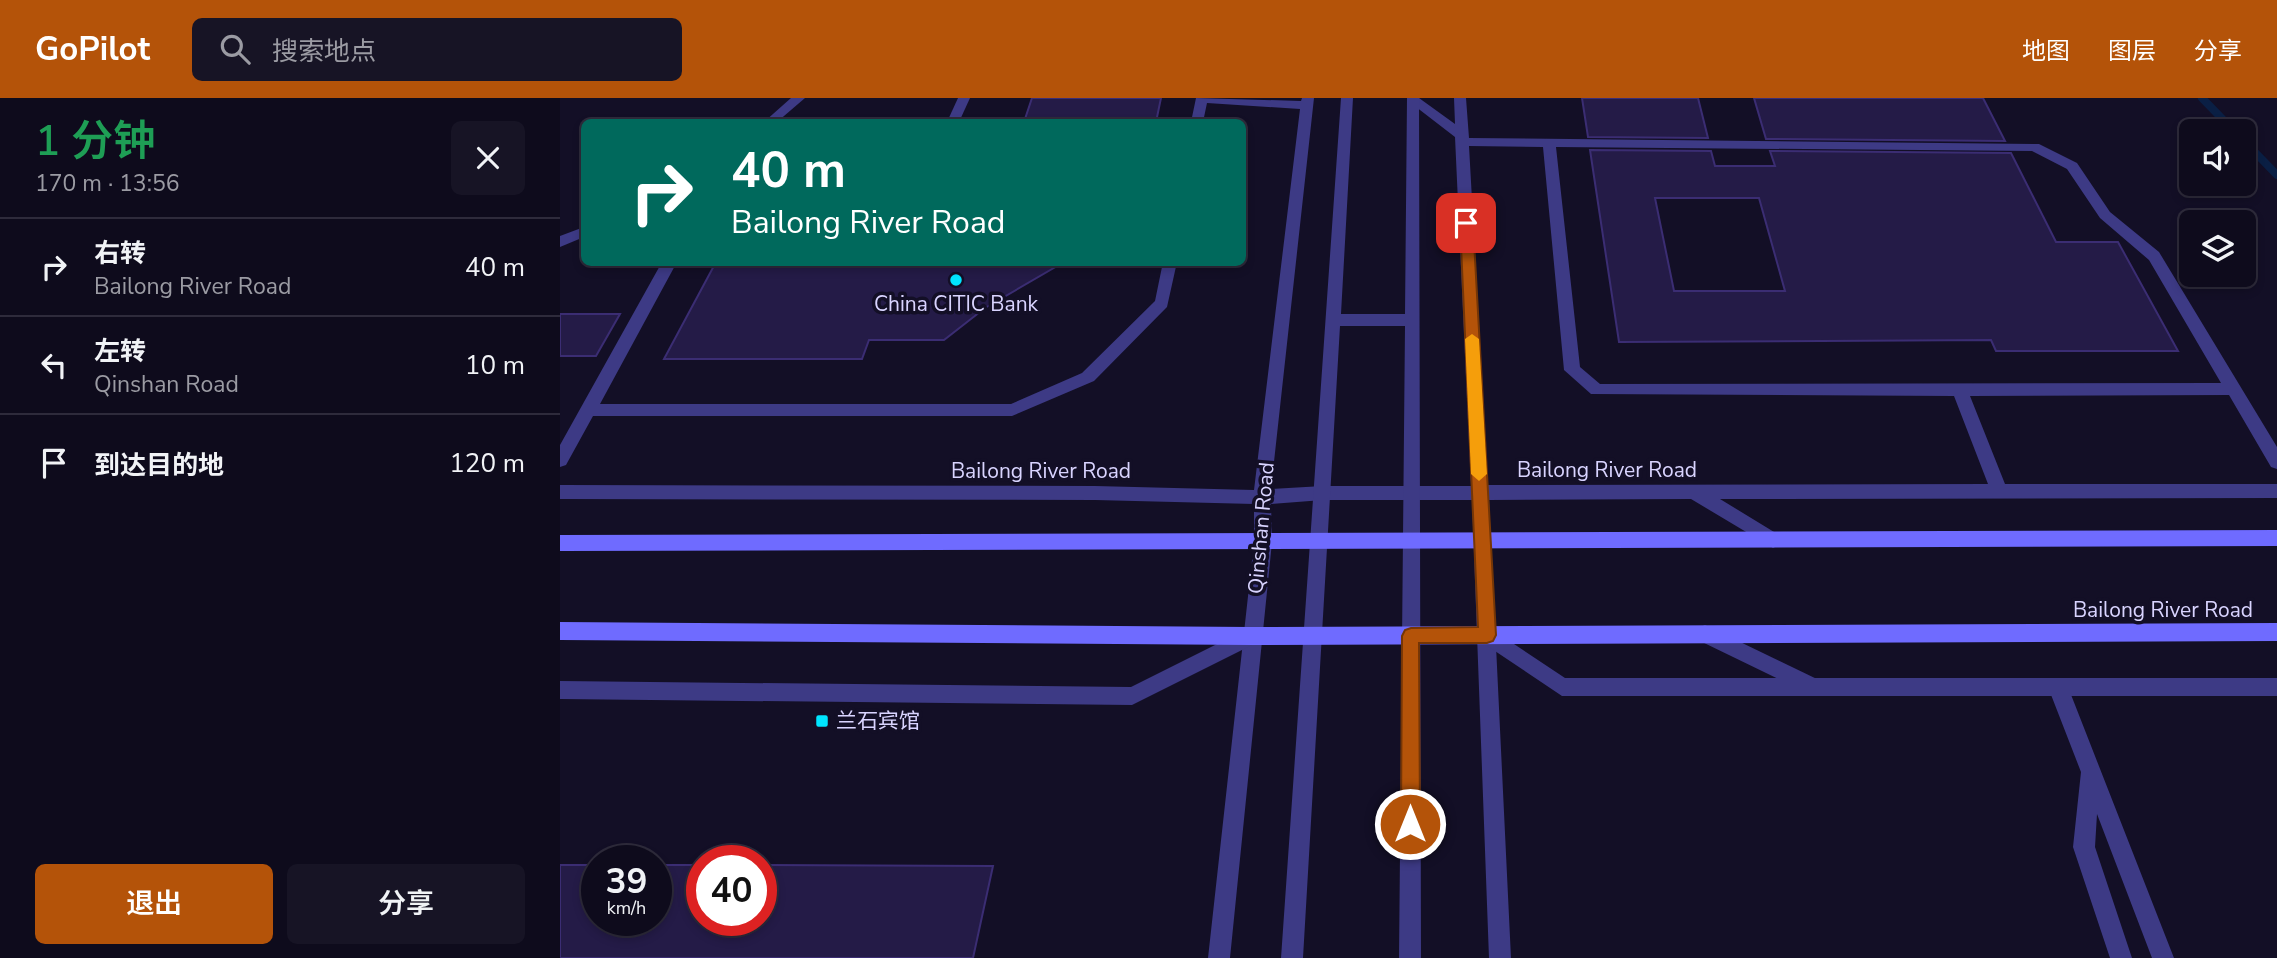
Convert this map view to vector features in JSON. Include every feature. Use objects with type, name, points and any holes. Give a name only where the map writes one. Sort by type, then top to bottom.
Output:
[{"type":"main road","points":[[560,543],[2277,538]]},
{"type":"main road","name":"Bailong River Road","points":[[560,631],[1251,636],[2277,632]]},
{"type":"street","points":[[773,119],[799,98]]},
{"type":"street","points":[[954,119],[964,98]]},
{"type":"street","points":[[1198,119],[1202,98],[1308,102]]},
{"type":"street","points":[[1292,958],[1347,98]]},
{"type":"street","points":[[1460,98],[1483,541],[1500,958]]},
{"type":"street","points":[[1413,99],[1462,139],[1549,143],[2034,146],[2071,166],[2105,215],[2154,256],[2277,463]]},
{"type":"street","points":[[1410,958],[1413,99]]},
{"type":"street","name":"Qinshan Road","points":[[1219,958],[1263,542],[1262,497],[1308,102]]},
{"type":"street","points":[[1549,143],[1572,370],[1598,390],[2234,389]]},
{"type":"street","points":[[560,242],[581,233]]},
{"type":"street","points":[[560,460],[668,266]]},
{"type":"street","points":[[588,410],[1012,410],[1088,377],[1162,303],[1169,266]]},
{"type":"street","points":[[1334,320],[1412,320]]},
{"type":"street","points":[[1960,390],[1999,492]]},
{"type":"street","name":"Bailong River Road","points":[[560,492],[1094,493],[1262,497],[1323,493],[2277,491]]},
{"type":"street","points":[[1694,493],[1773,540]]},
{"type":"street","points":[[1705,634],[1814,687]]},
{"type":"street","points":[[1487,635],[1562,687],[2277,687]]},
{"type":"street","name":"Bailong River Road","points":[[560,690],[1132,695],[1251,636]]},
{"type":"street","points":[[2058,687],[2163,958]]},
{"type":"street","points":[[2090,770],[2084,847],[2121,958]]},
{"type":"building","points":[[1032,98],[1161,98],[1157,119],[1025,119]]},
{"type":"building","points":[[1582,98],[1698,98],[1708,138],[1588,137]]},
{"type":"building","points":[[1754,98],[1983,98],[2005,141],[1766,139]]},
{"type":"building","points":[[1590,150],[1711,151],[1715,166],[1775,166],[1770,151],[2011,153],[2056,242],[2118,242],[2178,351],[1996,351],[1991,340],[1619,342]],"holes":[[[1655,198],[1759,198],[1785,291],[1674,291]]]},
{"type":"building","points":[[714,266],[1057,266],[985,308],[944,340],[869,340],[862,359],[664,359]]},
{"type":"building","points":[[560,314],[620,314],[596,356],[560,356]]},
{"type":"building","points":[[560,865],[581,865],[581,936],[672,936],[672,865],[686,865],[686,936],[777,936],[777,865],[993,866],[973,958],[560,958]]},
{"type":"waterway","points":[[2202,98],[2222,119]]},
{"type":"waterway","points":[[2256,153],[2277,175]]},
{"type":"slow traffic","points":[[1472,339],[1479,474]]},
{"type":"place","name":"China CITIC Bank","points":[[956,280]]},
{"type":"place","name":"兰石宾馆","points":[[822,721]]},
{"type":"route","points":[[1410,824],[1411,636],[1487,635],[1466,223]]}]
